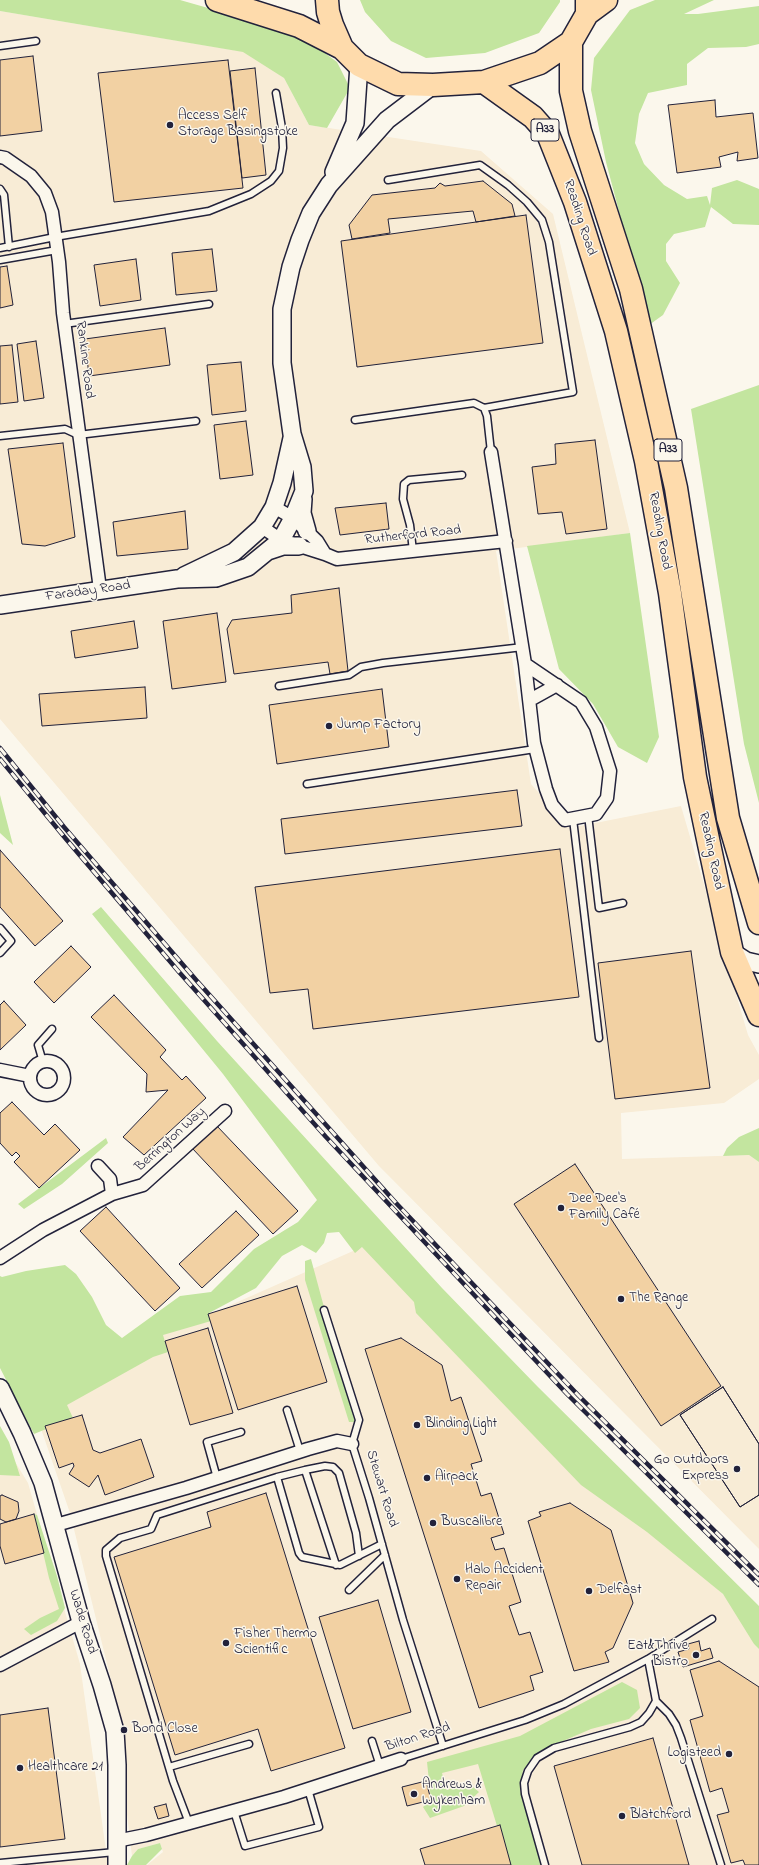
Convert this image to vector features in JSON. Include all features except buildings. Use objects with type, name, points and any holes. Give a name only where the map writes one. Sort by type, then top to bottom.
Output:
[{"type":"highway","points":[[216,0],[250,9],[299,26],[342,48],[359,65],[398,84],[433,85],[484,82],[540,63],[571,42],[587,7],[606,0]]},
{"type":"highway","points":[[327,0],[328,12],[332,25],[342,48]]},
{"type":"highway","name":"Reading Road","points":[[571,42],[572,91],[580,130],[631,289],[676,488],[728,818],[759,923]]},
{"type":"highway","name":"Reading Road","points":[[484,82],[533,117],[548,134],[575,202],[616,331],[646,461],[670,593],[695,777],[732,952],[759,1016]]},
{"type":"street","name":"Faraday Road","points":[[329,185],[355,123],[359,65]]},
{"type":"street","name":"Faraday Road","points":[[0,605],[100,589],[177,579],[216,578],[248,567],[281,540],[293,518],[304,491],[302,467],[292,434],[282,363],[282,309],[291,267],[300,240],[311,213],[329,185],[387,120],[433,85]]},
{"type":"street","name":"Rankine Road","points":[[0,157],[4,158],[31,176],[44,193],[52,212],[78,435],[100,589]]},
{"type":"street","name":"Faraday Road","points":[[177,579],[234,552],[262,527],[274,508],[282,483],[292,434]]},
{"type":"street","points":[[491,452],[526,664],[535,749],[552,805],[565,820],[596,814],[607,798],[610,771],[596,727],[581,702],[526,664]]},
{"type":"street","points":[[268,551],[303,539],[302,513],[304,491]]},
{"type":"street","name":"Rutherford Road","points":[[274,508],[293,518],[303,539],[325,554],[337,559],[506,541]]},
{"type":"street","name":"Rutherford Road","points":[[262,527],[281,540],[303,539]]},
{"type":"street","points":[[530,700],[558,685]]},
{"type":"street","points":[[728,818],[759,888]]},
{"type":"street","points":[[732,952],[746,961],[759,964]]},
{"type":"street","points":[[43,1062],[49,1062],[57,1065],[61,1070],[63,1083],[57,1091],[49,1095],[41,1094],[32,1086],[30,1076],[38,1064],[43,1062]]},
{"type":"street","points":[[0,1070],[30,1076]]},
{"type":"street","name":"Berrington Way","points":[[0,1258],[43,1230],[112,1194],[143,1185],[225,1111]]},
{"type":"street","points":[[98,1166],[110,1179],[112,1194]]},
{"type":"street","name":"Wade Road","points":[[0,1388],[22,1433],[43,1483],[56,1525],[81,1622],[102,1685],[115,1731],[118,1765],[116,1853]]},
{"type":"street","name":"Stewart Road","points":[[56,1525],[98,1514],[217,1478],[300,1451],[337,1441],[352,1444]]},
{"type":"street","points":[[0,1665],[81,1622]]},
{"type":"street","name":"Bilton Road","points":[[116,1853],[189,1823],[308,1789],[401,1759]]},
{"type":"lane","points":[[0,46],[36,41]]},
{"type":"lane","points":[[0,248],[55,237],[209,211],[232,203],[258,190],[271,181],[279,171],[281,160],[282,128],[276,92]]},
{"type":"lane","points":[[355,420],[474,403],[484,408],[573,392],[549,242],[542,220],[527,202],[508,185],[480,165],[388,180]]},
{"type":"lane","points":[[0,189],[4,195],[9,246]]},
{"type":"lane","points":[[0,260],[57,250]]},
{"type":"lane","points":[[64,324],[209,304]]},
{"type":"lane","points":[[484,408],[488,416],[491,452]]},
{"type":"lane","points":[[0,436],[65,429],[78,435],[196,421]]},
{"type":"lane","points":[[413,551],[410,525],[403,499],[404,484],[409,480],[462,474]]},
{"type":"lane","points":[[279,686],[349,675],[361,667],[383,663],[523,647]]},
{"type":"lane","points":[[307,784],[535,749]]},
{"type":"lane","points":[[588,815],[599,908],[623,903]]},
{"type":"lane","points":[[573,818],[599,1038]]},
{"type":"lane","points":[[0,928],[11,942],[0,953]]},
{"type":"lane","points":[[43,1062],[38,1045],[52,1029]]},
{"type":"lane","points":[[324,1310],[359,1420],[352,1444]]},
{"type":"lane","points":[[287,1410],[300,1451]]},
{"type":"lane","points":[[217,1478],[207,1442],[241,1432]]},
{"type":"lane","name":"Stewart Road","points":[[352,1444],[403,1620],[443,1746]]},
{"type":"lane","points":[[189,1823],[168,1767],[106,1556],[106,1550],[120,1538],[151,1529],[157,1515],[278,1477],[325,1466],[333,1467],[339,1473],[356,1533],[359,1556]]},
{"type":"lane","points":[[305,1470],[336,1565]]},
{"type":"lane","points":[[278,1477],[302,1557],[336,1565],[344,1564],[382,1544]]},
{"type":"lane","points":[[349,1590],[385,1554]]},
{"type":"lane","name":"Bilton Road","points":[[401,1759],[525,1720],[564,1704],[648,1659],[712,1619]]},
{"type":"lane","points":[[648,1659],[656,1701],[669,1714],[682,1738],[721,1865]]},
{"type":"lane","points":[[545,1865],[525,1794],[524,1783],[528,1771],[537,1758],[554,1748],[630,1727],[640,1722],[649,1713],[656,1701]]},
{"type":"lane","points":[[372,1741],[380,1766]]},
{"type":"lane","points":[[168,1767],[249,1744]]},
{"type":"lane","points":[[234,1811],[245,1846],[319,1826],[308,1789]]},
{"type":"lane","points":[[0,1862],[116,1853]]},
{"type":"shaded area","points":[[0,11],[251,53],[284,78],[309,125],[481,151],[553,214],[630,533],[496,551],[531,784],[570,828],[681,806],[748,1035],[759,1055],[759,1079],[724,1103],[621,1113],[622,1159],[749,1155],[759,1162],[759,1549],[379,1166],[0,719]]},
{"type":"shaded area","points":[[378,1240],[746,1618],[754,1644],[759,1649],[759,1865],[147,1865],[163,1852],[160,1843],[138,1849],[132,1856],[111,1680],[70,1513],[29,1394]]},
{"type":"shaded area","points":[[0,1437],[28,1483],[80,1664],[108,1865],[0,1865]]},
{"type":"green space","points":[[0,0],[180,0],[299,34],[337,62],[350,88],[327,128],[309,125],[284,78],[243,52],[0,11]]},
{"type":"green space","points":[[360,0],[560,0],[560,2],[539,33],[485,53],[426,58],[391,41],[365,12]]},
{"type":"green space","points":[[655,0],[714,0],[684,14],[698,14],[759,6],[759,44],[746,47],[708,48],[687,64],[687,85],[648,93],[639,114],[635,143],[644,164],[664,185],[687,199],[707,196],[710,205],[712,188],[737,180],[759,189],[759,225],[733,224],[711,207],[705,227],[674,234],[666,244],[666,261],[680,283],[663,315],[649,325],[606,162],[591,90],[594,58],[630,10]]},
{"type":"green space","points":[[759,385],[759,803],[744,744],[691,409]]},
{"type":"green space","points":[[630,533],[659,737],[647,763],[618,747],[593,704],[559,669],[527,546]]},
{"type":"green space","points":[[0,795],[13,845],[0,833]]},
{"type":"green space","points":[[101,907],[217,1041],[442,1288],[538,1387],[759,1606],[759,1649],[754,1644],[723,1594],[647,1532],[581,1485],[416,1313],[414,1302],[362,1247],[355,1253],[339,1232],[327,1233],[324,1243],[316,1253],[302,1245],[282,1256],[256,1288],[209,1313],[211,1321],[163,1335],[168,1352],[153,1357],[67,1405],[73,1418],[34,1434],[0,1368],[0,1276],[2,1277],[26,1271],[65,1265],[76,1274],[92,1297],[106,1325],[122,1338],[180,1296],[211,1292],[254,1249],[298,1222],[317,1200],[223,1074],[92,914]]},
{"type":"green space","points":[[759,1128],[759,1162],[749,1155],[723,1156],[727,1148],[739,1137]]},
{"type":"green space","points":[[106,1138],[108,1143],[62,1184],[24,1209],[18,1204]]},
{"type":"green space","points":[[311,1259],[355,1422],[349,1422],[305,1280],[305,1261]]},
{"type":"green space","points":[[0,1426],[9,1442],[20,1476],[0,1475]]},
{"type":"green space","points":[[34,1514],[37,1515],[57,1576],[65,1608],[57,1621],[31,1635],[24,1629],[40,1618],[59,1609],[49,1578]]},
{"type":"green space","points":[[622,1682],[637,1690],[640,1708],[629,1719],[591,1729],[542,1750],[523,1770],[520,1790],[541,1865],[509,1865],[478,1764],[442,1773],[447,1790],[467,1782],[479,1792],[464,1806],[430,1818],[423,1807],[431,1800],[427,1762],[520,1736]]},
{"type":"green space","points":[[160,1843],[162,1849],[146,1865],[127,1865],[138,1849]]},
{"type":"railway","points":[[0,748],[64,827],[197,981],[396,1203],[579,1396],[759,1575]]},
{"type":"railway","points":[[0,759],[179,972],[326,1137],[567,1394],[759,1585]]},
{"type":"place","name":"Access Self Storage Basingstoke","points":[[170,125]]},
{"type":"place","name":"Jump Factory","points":[[329,726]]},
{"type":"place","name":"Dee Dee's Family Café","points":[[561,1208]]},
{"type":"place","name":"The Range","points":[[621,1299]]},
{"type":"place","name":"Blinding Light","points":[[417,1425]]},
{"type":"place","name":"Go Outdoors Express","points":[[737,1469]]},
{"type":"place","name":"Airpack","points":[[427,1478]]},
{"type":"place","name":"Buscalibre","points":[[433,1523]]},
{"type":"place","name":"Halo Accident Repair","points":[[457,1579]]},
{"type":"place","name":"Delfast","points":[[589,1591]]},
{"type":"place","name":"Fisher Thermo Scientific","points":[[226,1643]]},
{"type":"place","name":"Eat&Thrive Bistro","points":[[696,1655]]},
{"type":"place","name":"Bond Close","points":[[124,1730]]},
{"type":"place","name":"Logisteed","points":[[729,1754]]},
{"type":"place","name":"Healthcare 21","points":[[20,1768]]},
{"type":"place","name":"Andrews & Wykenham","points":[[414,1794]]},
{"type":"place","name":"Blatchford","points":[[622,1816]]}]
